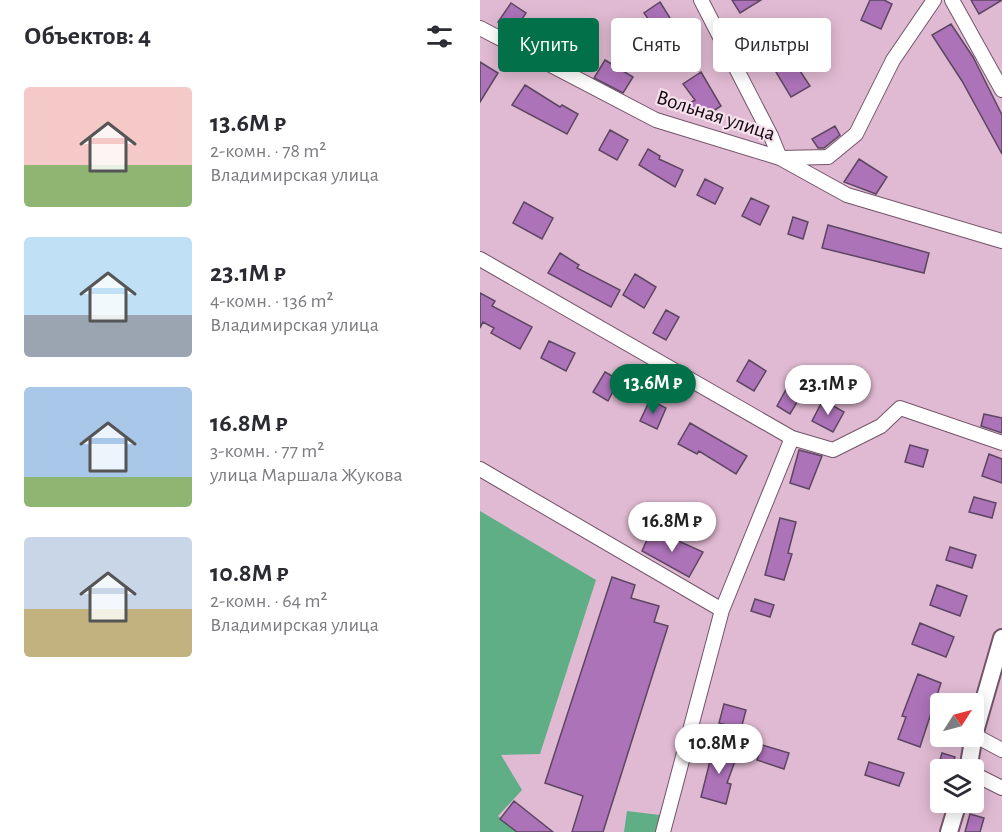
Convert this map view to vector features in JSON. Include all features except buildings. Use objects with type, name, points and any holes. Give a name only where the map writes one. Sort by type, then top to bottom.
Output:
[{"type":"street","points":[[701,0],[780,158],[847,195],[1002,241]]},
{"type":"street","points":[[780,158],[828,157],[856,134],[893,60],[934,0]]},
{"type":"street","points":[[952,0],[1002,90]]},
{"type":"street","name":"Вольная улица","points":[[480,28],[657,120],[780,158]]},
{"type":"street","points":[[480,259],[792,438],[833,450],[881,426],[900,408],[1002,443]]},
{"type":"street","points":[[663,832],[722,610],[792,438]]},
{"type":"street","points":[[480,469],[722,610]]},
{"type":"street","points":[[984,701],[1002,639]]},
{"type":"street","points":[[984,740],[1002,750]]},
{"type":"street","points":[[984,779],[1002,788]]},
{"type":"street","points":[[949,832],[955,813]]},
{"type":"green space","points":[[480,511],[596,580],[540,754],[501,755],[522,790],[498,816],[519,832],[480,832]]},
{"type":"green space","points":[[627,811],[660,815],[655,832],[624,832]]}]
